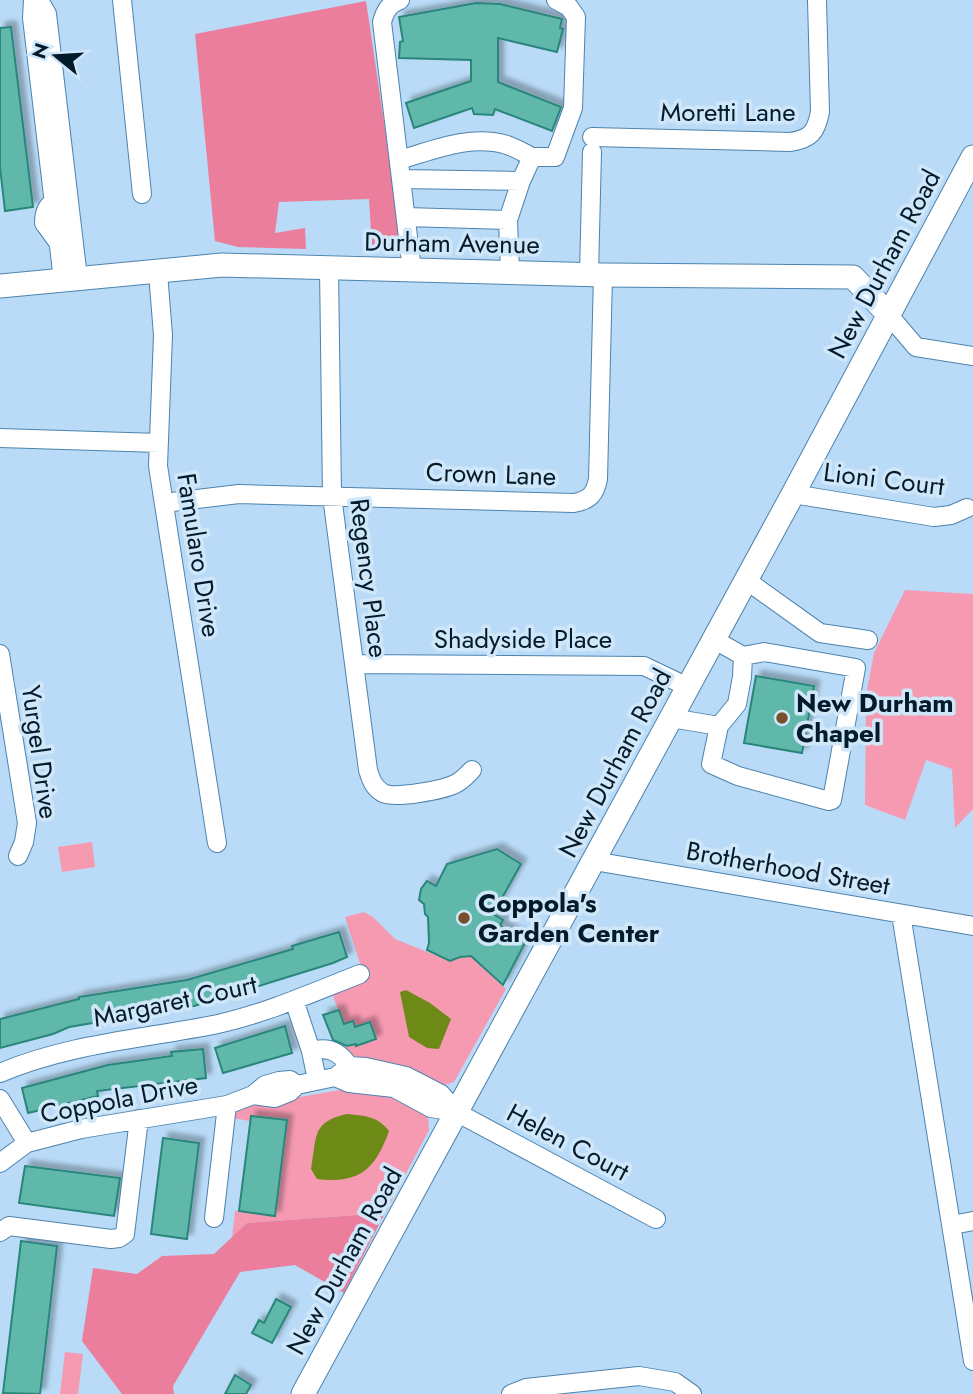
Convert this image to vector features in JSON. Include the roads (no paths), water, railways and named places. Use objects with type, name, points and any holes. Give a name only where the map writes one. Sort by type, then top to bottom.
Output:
[{"type":"main road","name":"New Durham Road","points":[[303,1394],[970,167]]},
{"type":"main road","name":"Durham Avenue","points":[[0,286],[222,265],[853,277],[888,314]]},
{"type":"street","points":[[33,0],[32,18],[62,200]]},
{"type":"street","points":[[39,0],[47,14],[70,279]]},
{"type":"street","points":[[122,0],[142,194]]},
{"type":"street","points":[[400,0],[392,3],[382,22],[412,270]]},
{"type":"street","points":[[399,160],[458,142],[507,145],[532,157],[555,156],[573,108],[576,17],[569,6],[556,0]]},
{"type":"street","name":"Moretti Lane","points":[[596,274],[592,144],[805,140],[812,135],[820,112],[817,0]]},
{"type":"street","points":[[510,272],[509,220],[521,181],[532,157]]},
{"type":"street","points":[[401,178],[521,181]]},
{"type":"street","points":[[62,200],[80,209],[83,219],[82,226],[67,246]]},
{"type":"street","points":[[406,217],[509,220]]},
{"type":"street","name":"Regency Place","points":[[329,267],[332,496],[368,770],[372,783],[379,790],[386,795],[395,796],[452,786],[472,770]]},
{"type":"street","name":"Famularo Drive","points":[[158,273],[163,335],[158,466],[217,843]]},
{"type":"street","name":"Crown Lane","points":[[164,503],[239,494],[574,503],[591,497],[598,479],[596,274]]},
{"type":"street","points":[[888,314],[916,347],[973,356]]},
{"type":"street","points":[[0,438],[159,443]]},
{"type":"street","name":"Lioni Court","points":[[793,494],[934,517],[951,515],[967,508]]},
{"type":"street","points":[[746,580],[823,634],[868,640]]},
{"type":"street","points":[[818,662],[823,634]]},
{"type":"street","points":[[713,639],[743,656],[764,652],[856,668],[832,800],[738,776],[711,764],[719,726],[737,704],[743,677],[743,656]]},
{"type":"street","name":"Yurgel Drive","points":[[0,653],[27,823],[24,842],[18,856]]},
{"type":"street","name":"Shadyside Place","points":[[354,664],[643,666],[688,687]]},
{"type":"street","points":[[671,718],[719,726]]},
{"type":"street","name":"Brotherhood Street","points":[[594,861],[973,926]]},
{"type":"street","points":[[901,914],[973,1361]]},
{"type":"street","name":"Margaret Court","points":[[0,1073],[70,1050],[223,1023],[360,975]]},
{"type":"street","points":[[294,1000],[311,1051],[317,1080]]},
{"type":"street","points":[[311,1051],[328,1049],[344,1058],[342,1072]]},
{"type":"street","name":"Coppola Drive","points":[[0,1163],[27,1143],[81,1129],[227,1105],[253,1095],[265,1085],[290,1080],[297,1085],[342,1072],[349,1083],[394,1088],[431,1108],[456,1112]]},
{"type":"street","points":[[0,1099],[27,1143]]},
{"type":"street","points":[[214,1218],[227,1105]]},
{"type":"street","name":"Helen Court","points":[[456,1112],[656,1219]]},
{"type":"street","points":[[0,1232],[9,1226],[111,1239],[125,1234],[139,1119]]},
{"type":"street","points":[[952,1225],[973,1221]]},
{"type":"street","points":[[512,1394],[526,1388],[639,1376],[675,1382],[692,1394]]},
{"type":"place","name":"New Durham Chapel","points":[[782,718]]},
{"type":"place","name":"Coppola's Garden Center","points":[[464,918]]}]
